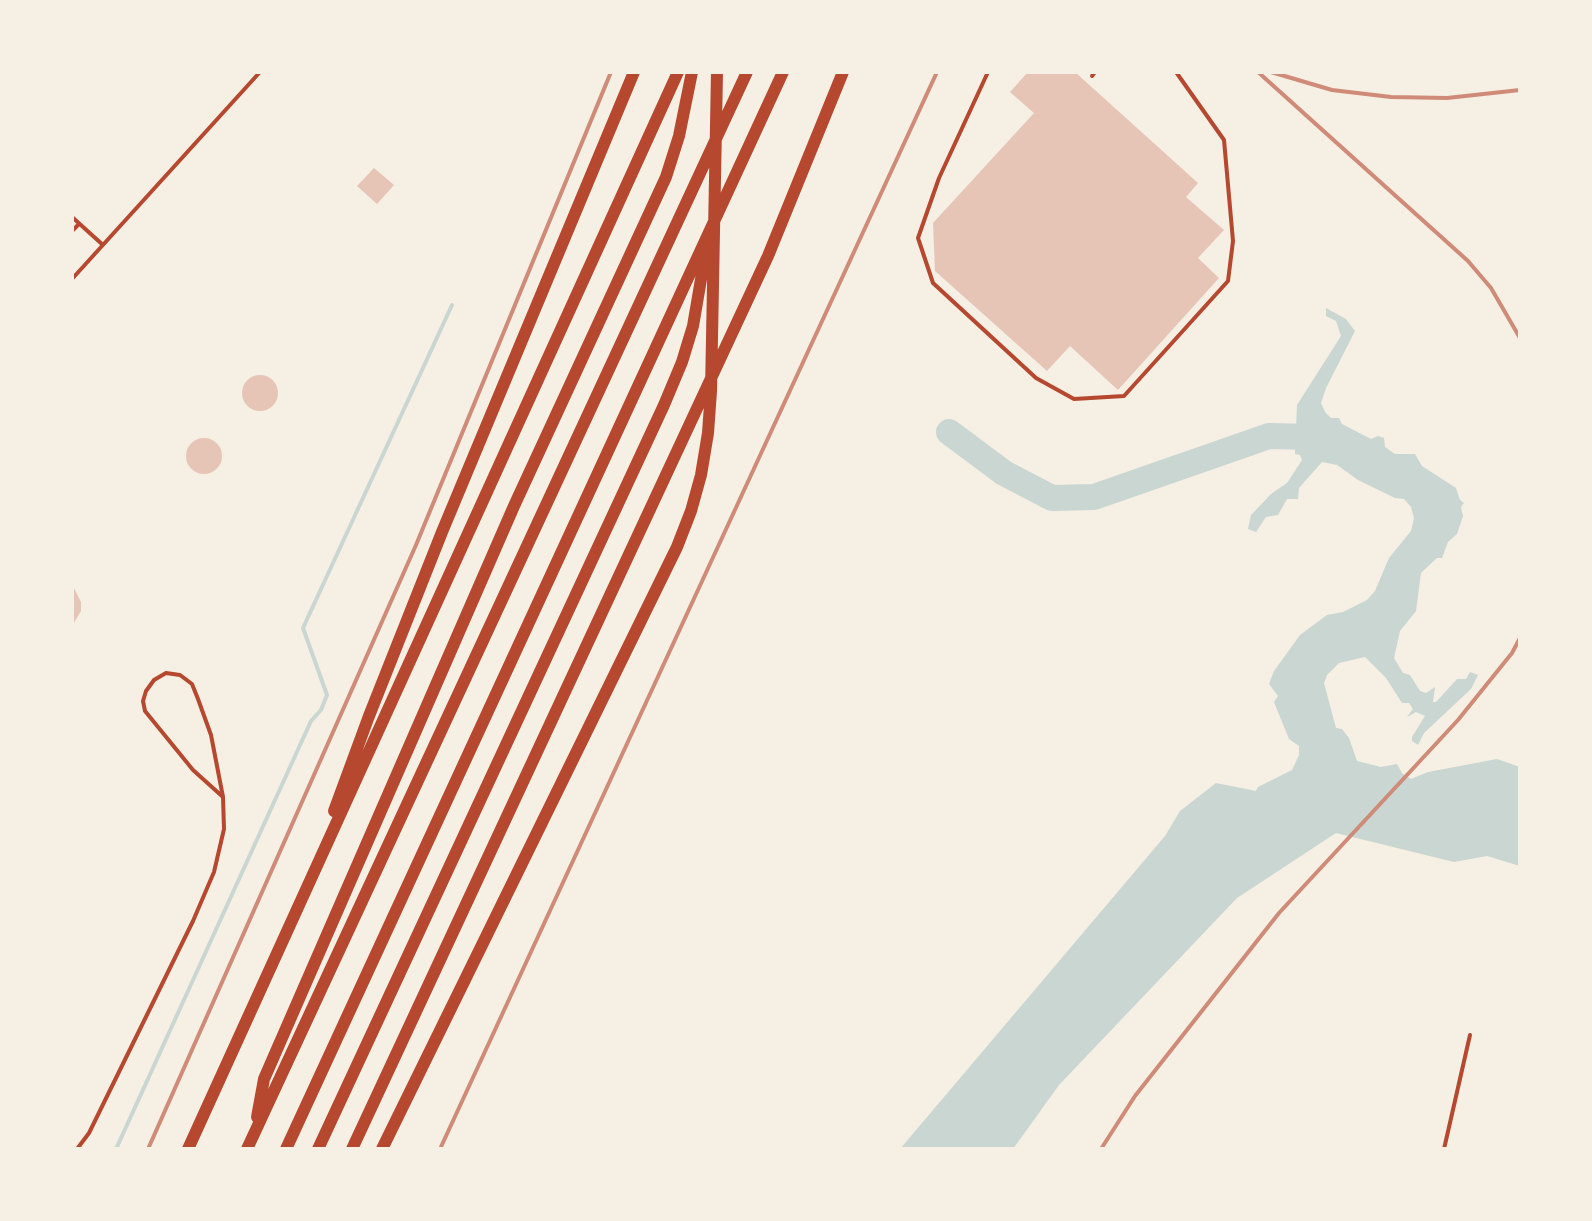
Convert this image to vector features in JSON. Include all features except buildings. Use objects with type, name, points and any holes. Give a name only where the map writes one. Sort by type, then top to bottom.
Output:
[{"type":"highway","points":[[306,886],[408,617],[634,72]]},
{"type":"highway","points":[[188,1149],[678,72]]},
{"type":"highway","points":[[255,1132],[264,1079],[514,506],[666,177],[679,136],[692,72]]},
{"type":"highway","points":[[382,1149],[663,576],[691,511],[708,433],[711,391],[717,72]]},
{"type":"highway","points":[[247,1149],[747,72]]},
{"type":"highway","points":[[286,1149],[783,72]]},
{"type":"highway","points":[[352,1149],[768,256],[843,72]]},
{"type":"highway","points":[[318,1149],[682,362],[702,280],[714,171]]},
{"type":"lane","points":[[72,279],[260,72]]},
{"type":"lane","points":[[988,72],[939,178],[918,238],[933,283],[1036,378],[1074,399],[1124,396],[1228,281],[1233,241],[1224,140],[1176,72]]},
{"type":"lane","points":[[72,217],[103,245]]},
{"type":"lane","points":[[72,231],[79,224]]},
{"type":"lane","points":[[77,1149],[89,1133],[124,1064],[214,872],[224,829],[223,797],[211,735],[192,684],[180,675],[166,673],[154,680],[146,691],[143,701],[145,711],[193,770],[223,797]]},
{"type":"lane","points":[[1444,1149],[1470,1035]]},
{"type":"shaded area","points":[[1326,308],[1346,319],[1355,331],[1326,388],[1321,403],[1325,412],[1371,439],[1378,436],[1384,438],[1385,447],[1395,454],[1415,454],[1422,466],[1456,488],[1464,503],[1457,534],[1448,542],[1442,558],[1437,558],[1421,573],[1416,611],[1400,631],[1394,658],[1420,691],[1426,693],[1435,687],[1433,702],[1457,679],[1466,679],[1470,672],[1478,675],[1471,689],[1424,733],[1418,745],[1412,737],[1425,716],[1416,712],[1407,717],[1413,709],[1409,703],[1402,703],[1386,678],[1365,657],[1339,663],[1324,683],[1336,728],[1342,729],[1349,738],[1357,761],[1381,767],[1397,764],[1402,773],[1411,779],[1428,772],[1497,759],[1520,767],[1520,866],[1487,856],[1454,862],[1336,833],[1237,898],[1059,1085],[1013,1149],[900,1149],[1165,836],[1180,811],[1216,783],[1256,791],[1258,787],[1292,770],[1299,755],[1299,746],[1289,739],[1274,702],[1278,696],[1269,684],[1274,671],[1300,635],[1327,615],[1343,612],[1367,600],[1375,591],[1389,558],[1411,531],[1414,518],[1411,507],[1404,499],[1395,498],[1358,480],[1337,465],[1322,462],[1299,488],[1298,499],[1287,499],[1278,515],[1266,517],[1256,532],[1248,529],[1251,515],[1271,494],[1287,483],[1302,460],[1300,455],[1295,454],[1297,405],[1341,336],[1336,321],[1326,316]]},
{"type":"waterway","points":[[116,1149],[311,721],[321,710],[327,695],[303,628],[452,305]]},
{"type":"waterway","points":[[949,432],[1004,473],[1052,498],[1094,497],[1269,436],[1313,437],[1330,443]]},
{"type":"railway","points":[[148,1149],[416,545],[611,72]]},
{"type":"railway","points":[[440,1149],[937,72]]},
{"type":"railway","points":[[1258,72],[1468,261],[1491,288],[1520,338]]},
{"type":"railway","points":[[1271,72],[1332,90],[1391,97],[1447,98],[1520,90]]},
{"type":"railway","points":[[1101,1149],[1135,1096],[1279,913],[1458,720],[1512,653],[1520,638]]}]
